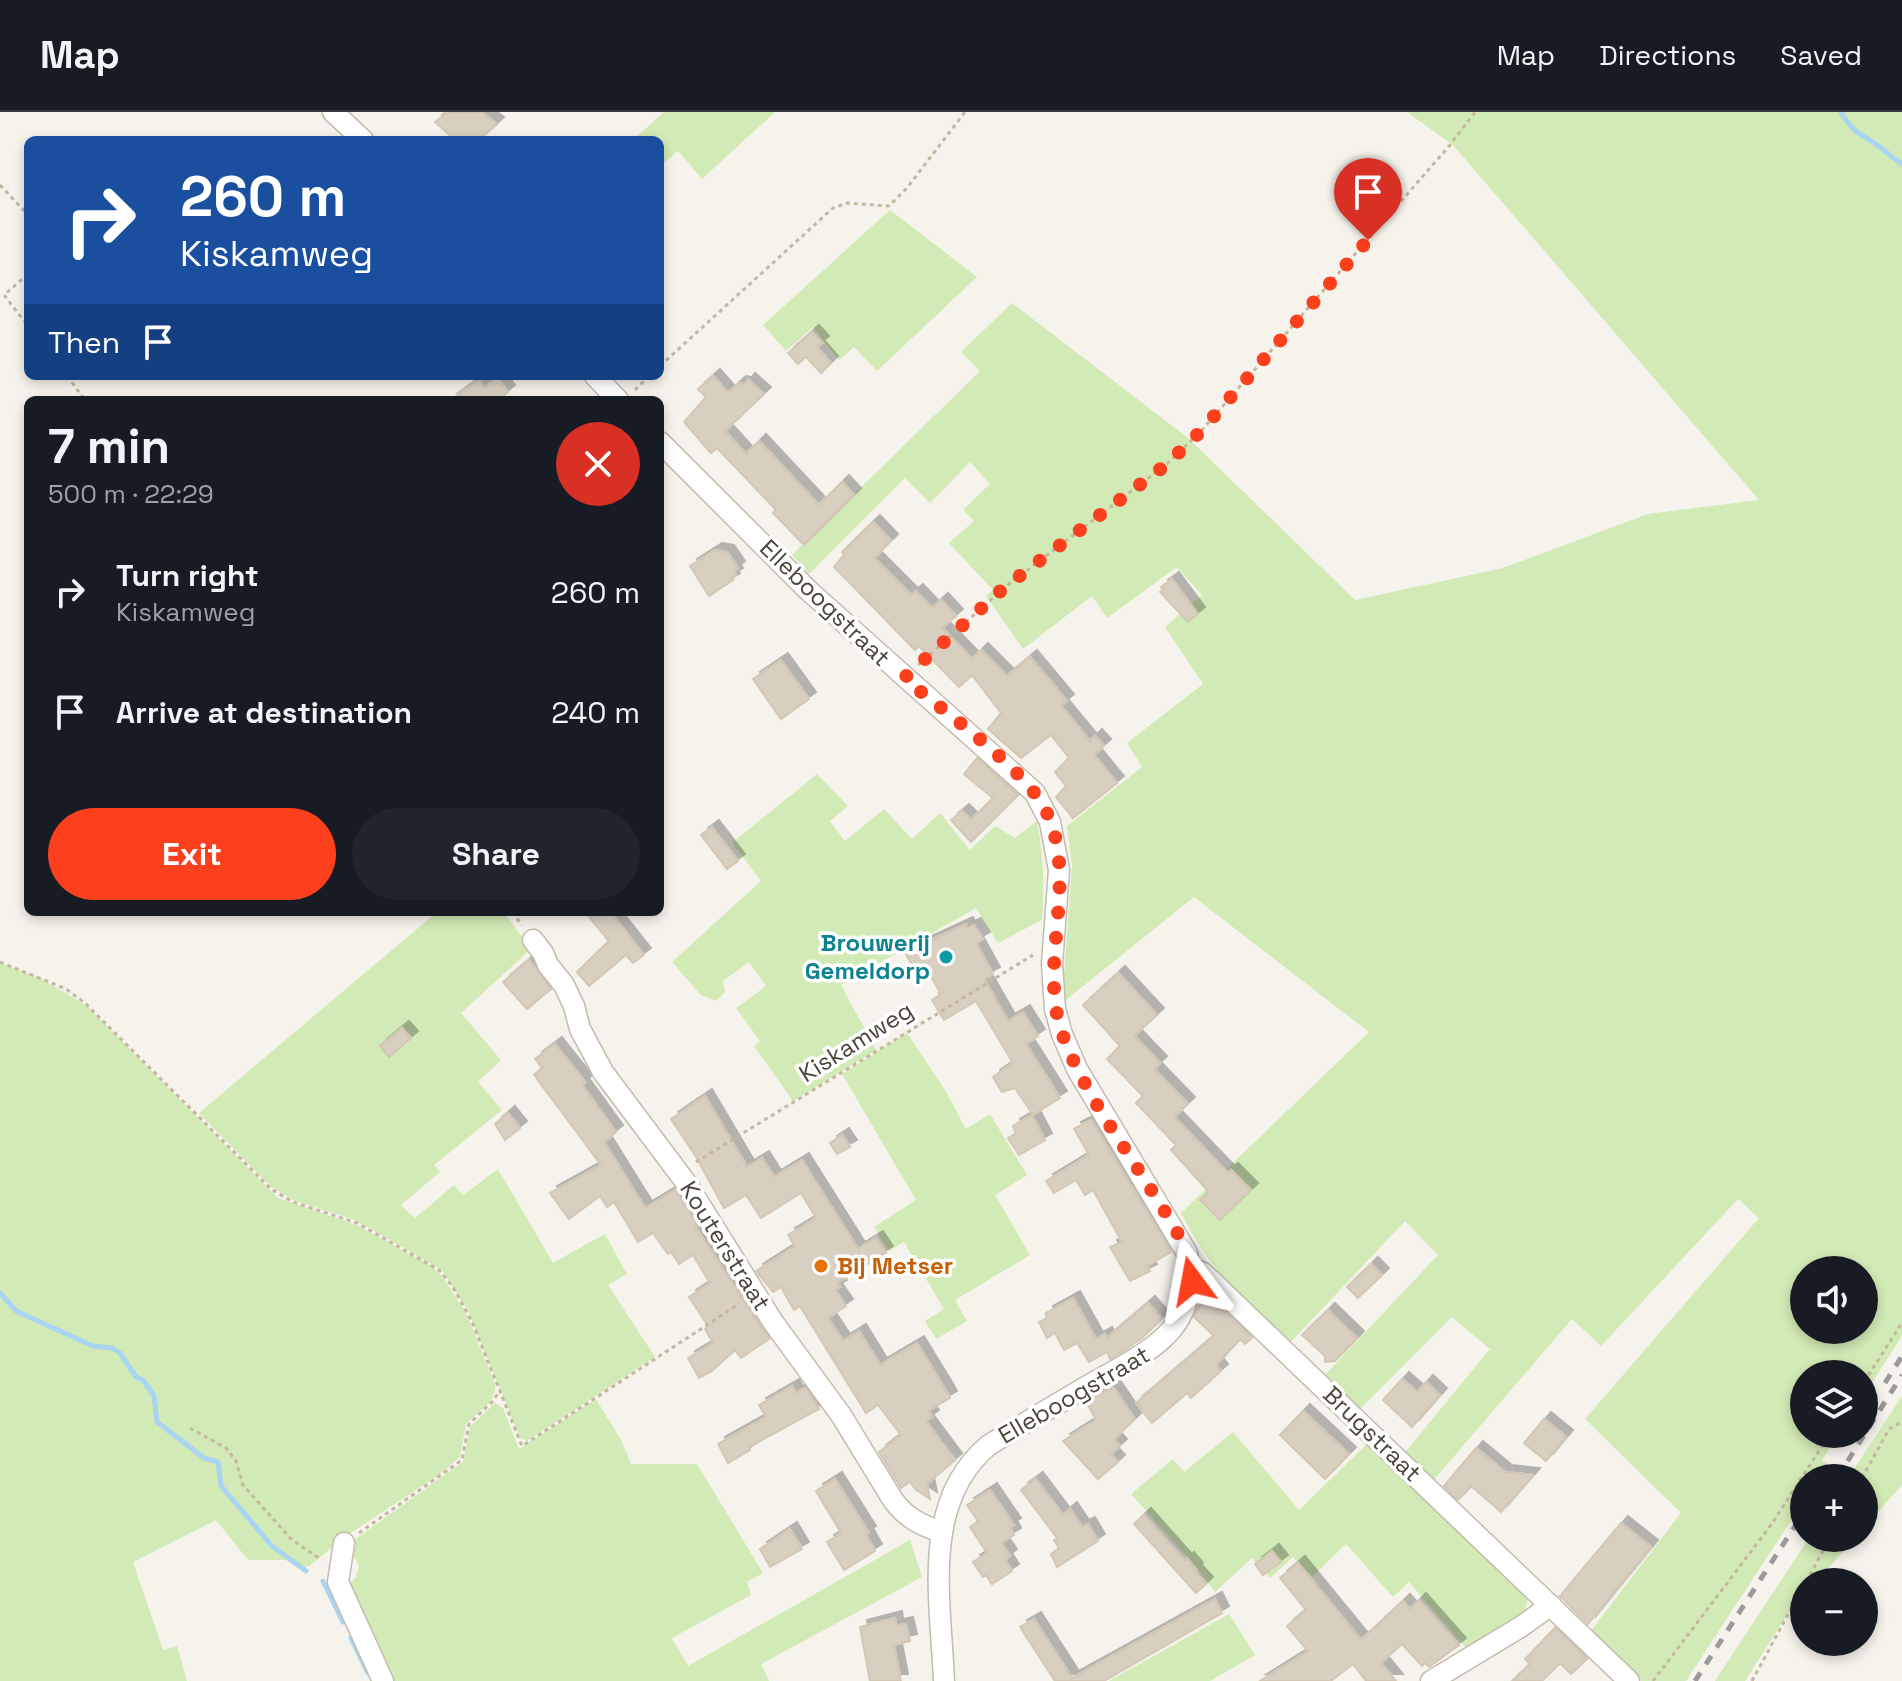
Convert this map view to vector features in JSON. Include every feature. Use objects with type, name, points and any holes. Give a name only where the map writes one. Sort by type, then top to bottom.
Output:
[{"type":"street","points":[[333,112],[359,136]]},
{"type":"street","points":[[601,380],[625,396]]},
{"type":"street","name":"Elleboogstraat","points":[[664,446],[809,591],[1025,782],[1046,811],[1055,840],[1059,870],[1052,964],[1055,1009],[1077,1069],[1185,1246],[1190,1267],[1192,1281],[1188,1301],[1181,1316],[1159,1345],[1018,1427],[974,1458],[953,1490],[941,1532],[939,1564],[944,1681]]},
{"type":"street","name":"Kouterstraat","points":[[533,940],[564,985],[580,1029],[603,1072],[679,1173],[773,1322],[841,1415],[902,1513],[920,1525],[941,1532]]},
{"type":"street","name":"Brugstraat","points":[[1190,1267],[1203,1273],[1629,1681]]},
{"type":"street","points":[[344,1543],[338,1582],[383,1681]]},
{"type":"street","points":[[1431,1681],[1551,1605]]},
{"type":"path","points":[[664,362],[833,208],[847,203],[889,206],[907,188],[965,112]]},
{"type":"path","points":[[904,678],[1005,587],[1167,464],[1202,430],[1450,145],[1475,112]]},
{"type":"path","points":[[0,185],[24,211]]},
{"type":"path","points":[[24,278],[4,295],[24,321]]},
{"type":"path","points":[[625,396],[644,380]]},
{"type":"path","name":"Kiskamweg","points":[[679,1173],[1054,943]]},
{"type":"path","points":[[0,962],[66,989],[86,1004],[271,1189],[293,1202],[357,1223],[439,1270],[453,1287],[472,1322],[522,1446],[756,1293]]},
{"type":"path","points":[[1878,1360],[1902,1323]]},
{"type":"path","points":[[344,1543],[462,1460],[469,1424],[499,1392]]},
{"type":"path","points":[[1870,1464],[1889,1429],[1902,1422]]},
{"type":"path","points":[[190,1428],[226,1448],[236,1461],[243,1485],[292,1540],[320,1560],[340,1566]]},
{"type":"path","points":[[1653,1681],[1771,1525],[1821,1448]]},
{"type":"path","points":[[1752,1681],[1790,1611]]},
{"type":"green space","points":[[664,112],[775,112],[702,179],[678,151],[664,163],[664,136],[637,136]]},
{"type":"green space","points":[[1407,112],[1902,112],[1902,1336],[1878,1373],[1878,1360],[1790,1360],[1790,1448],[1830,1448],[1822,1460],[1828,1464],[1790,1464],[1790,1522],[1686,1681],[1642,1681],[1590,1632],[1681,1513],[1585,1419],[1759,1218],[1738,1199],[1601,1346],[1572,1319],[1432,1482],[1402,1456],[1490,1349],[1452,1317],[1357,1412],[1323,1377],[1438,1255],[1405,1221],[1288,1345],[1216,1268],[1181,1213],[1369,1032],[1194,897],[1062,1003],[1072,866],[1067,826],[1142,767],[1127,743],[1203,684],[1165,627],[1202,595],[1177,567],[1107,618],[1092,596],[1023,649],[986,596],[993,590],[949,543],[974,521],[963,510],[990,484],[970,462],[930,503],[905,478],[809,574],[792,555],[980,371],[961,352],[1012,303],[1188,438],[1355,600],[1503,568],[1648,514],[1759,500],[1453,145]]},
{"type":"green space","points":[[890,210],[977,277],[877,371],[854,347],[839,360],[813,327],[786,351],[763,325]]},
{"type":"green space","points":[[817,774],[848,806],[830,821],[845,841],[884,809],[912,839],[940,813],[970,850],[995,826],[1015,838],[1037,821],[1043,870],[1042,920],[998,943],[976,908],[841,985],[876,1050],[793,1101],[754,1046],[760,1041],[736,1008],[766,986],[749,962],[723,981],[725,992],[716,1001],[701,995],[672,962],[761,881],[732,843]]},
{"type":"green space","points":[[432,916],[507,916],[531,949],[461,1013],[501,1060],[478,1082],[502,1110],[434,1165],[440,1172],[401,1205],[415,1218],[454,1185],[463,1195],[498,1169],[553,1263],[605,1234],[627,1274],[608,1285],[655,1357],[527,1441],[520,1438],[468,1311],[442,1270],[355,1220],[293,1200],[270,1186],[199,1113]]},
{"type":"green space","points":[[0,963],[42,979],[87,1006],[278,1198],[357,1225],[433,1267],[466,1313],[495,1384],[490,1402],[466,1424],[460,1457],[439,1475],[343,1538],[310,1566],[300,1567],[286,1560],[248,1560],[216,1520],[133,1562],[163,1650],[177,1646],[187,1681],[0,1681]]},
{"type":"green space","points":[[907,1033],[945,1090],[966,1129],[990,1114],[1027,1175],[995,1195],[1030,1255],[955,1300],[967,1321],[936,1339],[925,1321],[944,1309],[904,1242],[889,1251],[874,1227],[916,1200],[842,1074]]},
{"type":"green space","points":[[1902,1396],[1902,1485],[1878,1512],[1878,1464],[1857,1464],[1868,1448],[1878,1448],[1878,1432]]},
{"type":"green space","points":[[596,1399],[621,1440],[631,1464],[697,1464],[763,1573],[747,1582],[751,1595],[672,1638],[688,1666],[910,1540],[922,1577],[761,1664],[769,1681],[388,1681],[349,1584],[356,1577],[359,1566],[347,1545],[463,1462],[470,1427],[495,1403],[503,1408],[519,1449]]},
{"type":"green space","points":[[1233,1432],[1299,1510],[1369,1442],[1528,1594],[1522,1614],[1507,1629],[1468,1650],[1409,1582],[1393,1597],[1346,1544],[1312,1577],[1293,1557],[1270,1578],[1252,1558],[1215,1592],[1131,1494],[1173,1459],[1184,1472]]},
{"type":"green space","points":[[1800,1552],[1843,1552],[1828,1568],[1790,1568],[1790,1611],[1745,1681],[1715,1681]]},
{"type":"green space","points":[[1229,1614],[1255,1655],[1210,1681],[1109,1681]]},
{"type":"building","points":[[448,112],[481,112],[497,124],[484,136],[451,136],[435,122]]},
{"type":"building","points":[[812,332],[822,343],[817,347],[831,363],[821,373],[806,357],[798,364],[788,353]]},
{"type":"building","points":[[713,376],[728,393],[748,380],[764,394],[725,431],[746,454],[759,441],[819,505],[842,482],[854,495],[804,545],[773,513],[776,510],[717,448],[711,453],[684,422],[706,397],[698,389]]},
{"type":"building","points":[[479,380],[484,388],[499,380],[508,392],[503,396],[457,396]]},
{"type":"building","points":[[873,522],[891,541],[874,558],[911,595],[916,591],[932,608],[941,600],[956,616],[942,628],[972,659],[981,650],[1007,676],[1030,657],[1067,701],[1061,706],[1090,741],[1095,736],[1104,746],[1094,755],[1117,783],[1073,818],[1056,797],[1066,786],[1055,772],[1069,758],[1051,735],[1021,758],[988,729],[1001,713],[972,675],[959,687],[919,646],[915,650],[834,567],[844,555],[842,552]]},
{"type":"building","points":[[715,550],[727,552],[738,568],[731,578],[733,580],[709,596],[690,566]]},
{"type":"building","points":[[1172,579],[1198,614],[1188,622],[1160,592],[1163,590],[1161,587]]},
{"type":"building","points":[[781,660],[809,699],[781,719],[753,679]]},
{"type":"building","points":[[977,758],[1018,795],[971,842],[951,820],[962,811],[971,820],[993,798],[964,774]]},
{"type":"building","points":[[712,827],[738,861],[727,869],[701,835]]},
{"type":"building","points":[[588,916],[613,916],[644,955],[633,963],[626,955],[589,986],[577,972],[609,941]]},
{"type":"building","points":[[966,924],[968,928],[974,925],[983,939],[976,943],[993,974],[984,979],[1008,1021],[1023,1012],[1038,1036],[1026,1044],[1060,1098],[1033,1115],[1015,1088],[1002,1092],[993,1077],[1013,1063],[976,1001],[944,1020],[932,1000],[941,994],[924,964],[914,969],[905,952]]},
{"type":"building","points":[[529,960],[551,989],[527,1009],[503,982]]},
{"type":"building","points":[[1118,973],[1157,1015],[1134,1036],[1160,1063],[1154,1069],[1188,1104],[1174,1117],[1228,1173],[1231,1170],[1251,1190],[1220,1220],[1200,1200],[1209,1192],[1171,1150],[1176,1145],[1136,1103],[1143,1096],[1107,1059],[1120,1046],[1083,1005]]},
{"type":"building","points":[[402,1028],[411,1038],[389,1057],[380,1046]]},
{"type":"building","points":[[555,1044],[585,1082],[582,1085],[616,1132],[604,1142],[645,1208],[675,1190],[769,1339],[741,1358],[735,1350],[712,1371],[699,1378],[688,1358],[713,1343],[705,1329],[708,1326],[689,1297],[710,1283],[693,1255],[679,1264],[653,1233],[638,1242],[614,1202],[607,1207],[600,1196],[569,1219],[550,1193],[601,1165],[534,1075],[542,1068],[535,1059]]},
{"type":"building","points":[[705,1096],[747,1167],[762,1158],[774,1177],[802,1160],[858,1249],[876,1238],[886,1253],[837,1283],[840,1287],[835,1290],[846,1306],[828,1318],[843,1341],[859,1331],[880,1365],[917,1343],[945,1389],[950,1398],[928,1411],[932,1417],[926,1421],[955,1460],[927,1484],[930,1499],[910,1482],[901,1488],[879,1452],[901,1435],[878,1405],[866,1413],[800,1306],[794,1310],[781,1287],[773,1292],[756,1271],[795,1246],[788,1235],[816,1218],[801,1193],[761,1218],[746,1195],[724,1208],[671,1119]]},
{"type":"building","points":[[508,1113],[520,1128],[505,1140],[495,1124]]},
{"type":"building","points":[[1032,1115],[1045,1140],[1019,1155],[1008,1138],[1016,1133],[1013,1126]]},
{"type":"building","points":[[1091,1120],[1171,1252],[1147,1266],[1150,1271],[1130,1281],[1110,1247],[1122,1242],[1093,1190],[1085,1195],[1076,1180],[1054,1193],[1046,1181],[1089,1155],[1074,1129]]},
{"type":"building","points":[[842,1135],[850,1147],[837,1154],[830,1143]]},
{"type":"building","points":[[1371,1264],[1382,1275],[1358,1298],[1347,1287]]},
{"type":"building","points":[[1208,1296],[1252,1338],[1245,1344],[1240,1339],[1216,1365],[1221,1371],[1191,1398],[1187,1393],[1152,1423],[1136,1403],[1214,1336],[1194,1317]]},
{"type":"building","points":[[1073,1298],[1096,1339],[1105,1334],[1107,1338],[1148,1303],[1162,1319],[1142,1338],[1110,1359],[1107,1352],[1089,1362],[1077,1343],[1064,1350],[1055,1333],[1047,1338],[1039,1322],[1047,1318],[1046,1313]]},
{"type":"building","points":[[1328,1310],[1357,1338],[1335,1361],[1325,1362],[1325,1356],[1302,1335]]},
{"type":"building","points":[[1402,1379],[1417,1392],[1426,1382],[1440,1395],[1412,1427],[1383,1400]]},
{"type":"building","points":[[792,1386],[796,1393],[805,1388],[819,1409],[749,1447],[750,1450],[728,1463],[718,1444],[766,1417],[759,1405]]},
{"type":"building","points":[[1113,1387],[1135,1419],[1114,1439],[1120,1446],[1111,1454],[1118,1462],[1098,1479],[1063,1441],[1096,1420],[1086,1402]]},
{"type":"building","points":[[1303,1411],[1349,1454],[1325,1479],[1280,1435]]},
{"type":"building","points":[[1544,1419],[1566,1437],[1546,1461],[1524,1443]]},
{"type":"building","points":[[1476,1448],[1505,1472],[1533,1475],[1501,1512],[1471,1486],[1458,1500],[1444,1486]]},
{"type":"building","points":[[835,1479],[869,1533],[866,1535],[875,1551],[844,1570],[827,1542],[841,1533],[816,1491]]},
{"type":"building","points":[[1036,1479],[1063,1515],[1070,1509],[1082,1527],[1088,1524],[1098,1541],[1057,1567],[1051,1554],[1059,1548],[1054,1540],[1057,1538],[1021,1490]]},
{"type":"building","points":[[990,1490],[1014,1525],[1010,1527],[1014,1535],[1001,1543],[1010,1556],[1005,1560],[1012,1571],[992,1584],[973,1562],[987,1553],[970,1527],[978,1521],[967,1505]]},
{"type":"building","points":[[1144,1515],[1185,1561],[1187,1559],[1206,1584],[1196,1593],[1134,1524]]},
{"type":"building","points":[[1621,1523],[1651,1547],[1588,1624],[1560,1596]]},
{"type":"building","points":[[790,1529],[802,1549],[770,1567],[760,1549]]},
{"type":"building","points":[[1272,1551],[1281,1562],[1263,1575],[1255,1564]]},
{"type":"building","points":[[1298,1563],[1361,1640],[1403,1601],[1410,1609],[1419,1600],[1459,1645],[1429,1667],[1425,1663],[1422,1666],[1402,1644],[1381,1663],[1396,1681],[1366,1681],[1353,1664],[1331,1681],[1260,1681],[1308,1651],[1287,1626],[1306,1610],[1280,1578]]},
{"type":"building","points":[[1215,1599],[1222,1613],[1104,1681],[1055,1681],[1020,1627],[1034,1619],[1072,1678]]},
{"type":"building","points":[[895,1618],[896,1626],[906,1624],[910,1641],[894,1645],[901,1681],[870,1681],[860,1627]]},
{"type":"building","points":[[1555,1628],[1587,1659],[1571,1674],[1560,1663],[1542,1681],[1512,1681],[1530,1664],[1525,1659]]},
{"type":"waterway","points":[[1841,112],[1854,129],[1902,164]]},
{"type":"waterway","points":[[0,1293],[16,1311],[93,1346],[112,1348],[120,1353],[154,1396],[157,1422],[204,1458],[218,1462],[221,1486],[272,1546],[306,1571]]},
{"type":"waterway","points":[[323,1581],[343,1622]]},
{"type":"waterway","points":[[351,1638],[368,1673]]},
{"type":"railway","points":[[1885,1383],[1902,1356]]},
{"type":"railway","points":[[1846,1464],[1902,1375]]},
{"type":"railway","points":[[1695,1681],[1790,1534]]},
{"type":"place","name":"Brouwerij Gemeldorp","points":[[946,957]]},
{"type":"place","name":"Bij Metser","points":[[821,1266]]},
{"type":"route","points":[[1192,1281],[1185,1246],[1077,1069],[1062,1034],[1055,1009],[1052,964],[1059,870],[1055,840],[1046,811],[1025,782],[904,678],[1005,587],[1167,464],[1202,430],[1368,240]]}]
